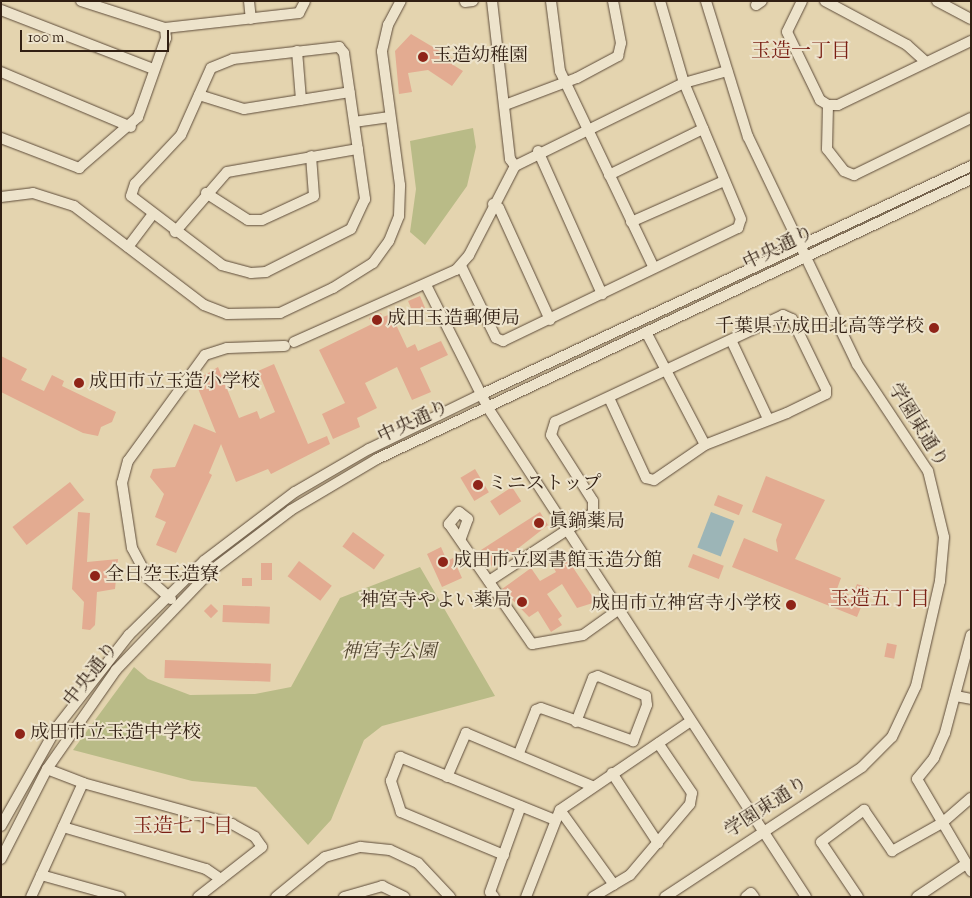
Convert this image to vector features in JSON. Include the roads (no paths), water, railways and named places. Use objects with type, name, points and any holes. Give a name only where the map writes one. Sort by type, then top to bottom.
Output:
[{"type":"street","points":[[81,1],[165,28],[299,13],[304,1]]},
{"type":"street","points":[[249,1],[251,19]]},
{"type":"street","points":[[1,197],[33,193],[56,198],[128,247],[204,304],[227,314],[280,313],[333,288],[373,263],[395,229],[400,185],[382,51],[388,25],[401,1]]},
{"type":"street","points":[[492,1],[510,158],[515,166]]},
{"type":"street","points":[[551,1],[566,83],[586,129],[654,268]]},
{"type":"street","points":[[504,105],[566,83],[618,56],[621,43],[613,1]]},
{"type":"street","points":[[461,266],[496,338],[503,341],[738,228],[741,219],[684,83],[660,1]]},
{"type":"street","name":"学園東通り","points":[[665,897],[862,766],[892,737],[916,686],[942,566],[943,523],[928,471],[857,364],[803,256],[748,137],[706,1]]},
{"type":"street","points":[[802,1],[788,32],[820,100],[828,105],[838,106],[926,61],[971,41]]},
{"type":"street","points":[[825,1],[907,45],[926,61]]},
{"type":"street","points":[[937,1],[971,20]]},
{"type":"street","points":[[1,10],[153,69]]},
{"type":"street","points":[[1,138],[79,168],[131,127],[166,38],[165,28]]},
{"type":"street","points":[[339,47],[344,53],[365,199],[356,224],[266,272],[222,265],[175,232],[131,196],[132,188],[171,150],[211,68],[220,62],[297,51],[339,47]]},
{"type":"street","points":[[297,51],[301,100]]},
{"type":"street","points":[[177,603],[167,596],[139,567],[132,548],[122,483],[128,462],[205,355],[227,348],[289,344],[426,284],[461,266],[515,166],[538,151],[684,83],[727,71]]},
{"type":"street","points":[[1,72],[131,127]]},
{"type":"street","points":[[199,95],[233,108],[350,92]]},
{"type":"street","points":[[828,105],[827,149],[844,171],[854,175],[971,118]]},
{"type":"street","points":[[354,122],[390,117]]},
{"type":"street","points":[[609,176],[703,129]]},
{"type":"street","points":[[175,232],[206,193],[228,172],[358,149]]},
{"type":"street","points":[[538,151],[602,294]]},
{"type":"street","points":[[206,193],[248,220],[262,220],[314,196],[311,156]]},
{"type":"street","name":"中央通り","points":[[1,826],[29,772],[78,698],[167,596],[238,532],[294,492],[369,449],[480,395],[971,166]]},
{"type":"street","name":"中央通り","points":[[1,859],[46,768],[116,670],[177,603],[246,542],[330,485],[803,256],[971,179]]},
{"type":"street","points":[[631,222],[724,181]]},
{"type":"street","points":[[493,204],[500,208],[550,320]]},
{"type":"street","points":[[128,247],[153,214]]},
{"type":"street","points":[[426,284],[488,408],[806,897]]},
{"type":"street","points":[[489,581],[590,516],[594,506],[551,428],[555,422],[610,400],[788,316],[826,389],[826,394],[788,413],[768,418],[705,445],[654,480],[646,478],[610,400]]},
{"type":"street","points":[[646,332],[670,371],[705,445]]},
{"type":"street","points":[[732,342],[768,418]]},
{"type":"street","points":[[461,538],[489,581],[516,617],[527,641],[539,646],[583,635],[618,610]]},
{"type":"street","points":[[917,897],[968,867],[917,779],[940,746],[956,696],[971,635]]},
{"type":"street","points":[[576,722],[593,678],[598,676],[646,696],[647,705],[633,741]]},
{"type":"street","points":[[956,696],[971,699]]},
{"type":"street","points":[[519,753],[536,710],[542,708],[576,722],[633,741],[640,754]]},
{"type":"street","points":[[526,897],[557,815],[592,786],[691,721]]},
{"type":"street","points":[[447,776],[466,733],[519,753],[592,786]]},
{"type":"street","points":[[593,897],[630,875],[693,798],[658,743]]},
{"type":"street","points":[[504,854],[402,812],[391,781],[400,757],[521,806],[557,815],[614,885]]},
{"type":"street","points":[[46,768],[83,783],[246,829],[262,847],[198,897]]},
{"type":"street","points":[[612,773],[658,843]]},
{"type":"street","points":[[31,897],[83,783]]},
{"type":"street","points":[[858,897],[821,842],[864,810],[892,851],[942,823],[971,798]]},
{"type":"street","points":[[494,897],[490,892],[521,806]]},
{"type":"street","points":[[62,827],[206,869],[221,879]]},
{"type":"street","points":[[276,897],[325,857],[361,847],[390,850],[418,863],[450,897]]},
{"type":"street","points":[[41,875],[120,897]]},
{"type":"street","points":[[344,897],[382,886],[405,897]]},
{"type":"street","points":[[746,897],[752,893],[754,897]]},
{"type":"water","points":[[711,512],[734,521],[721,556],[697,547]]},
{"type":"place","name":"玉造幼稚園","points":[[423,57]]},
{"type":"place","name":"成田玉造郵便局","points":[[377,320]]},
{"type":"place","name":"千葉県立成田北高等学校","points":[[934,328]]},
{"type":"place","name":"成田市立玉造小学校","points":[[79,383]]},
{"type":"place","name":"ミニストップ","points":[[478,485]]},
{"type":"place","name":"眞鍋薬局","points":[[539,523]]},
{"type":"place","name":"成田市立図書館玉造分館","points":[[443,562]]},
{"type":"place","name":"全日空玉造寮","points":[[95,576]]},
{"type":"place","name":"神宮寺やよい薬局","points":[[522,602]]},
{"type":"place","name":"成田市立神宮寺小学校","points":[[791,605]]},
{"type":"place","name":"成田市立玉造中学校","points":[[20,734]]},
{"type":"district","name":"玉造一丁目","points":[[801,52]]},
{"type":"district","name":"玉造五丁目","points":[[880,600]]},
{"type":"district","name":"玉造七丁目","points":[[183,827]]},
{"type":"park label","name":"神宮寺公園","points":[[389,653]]}]
